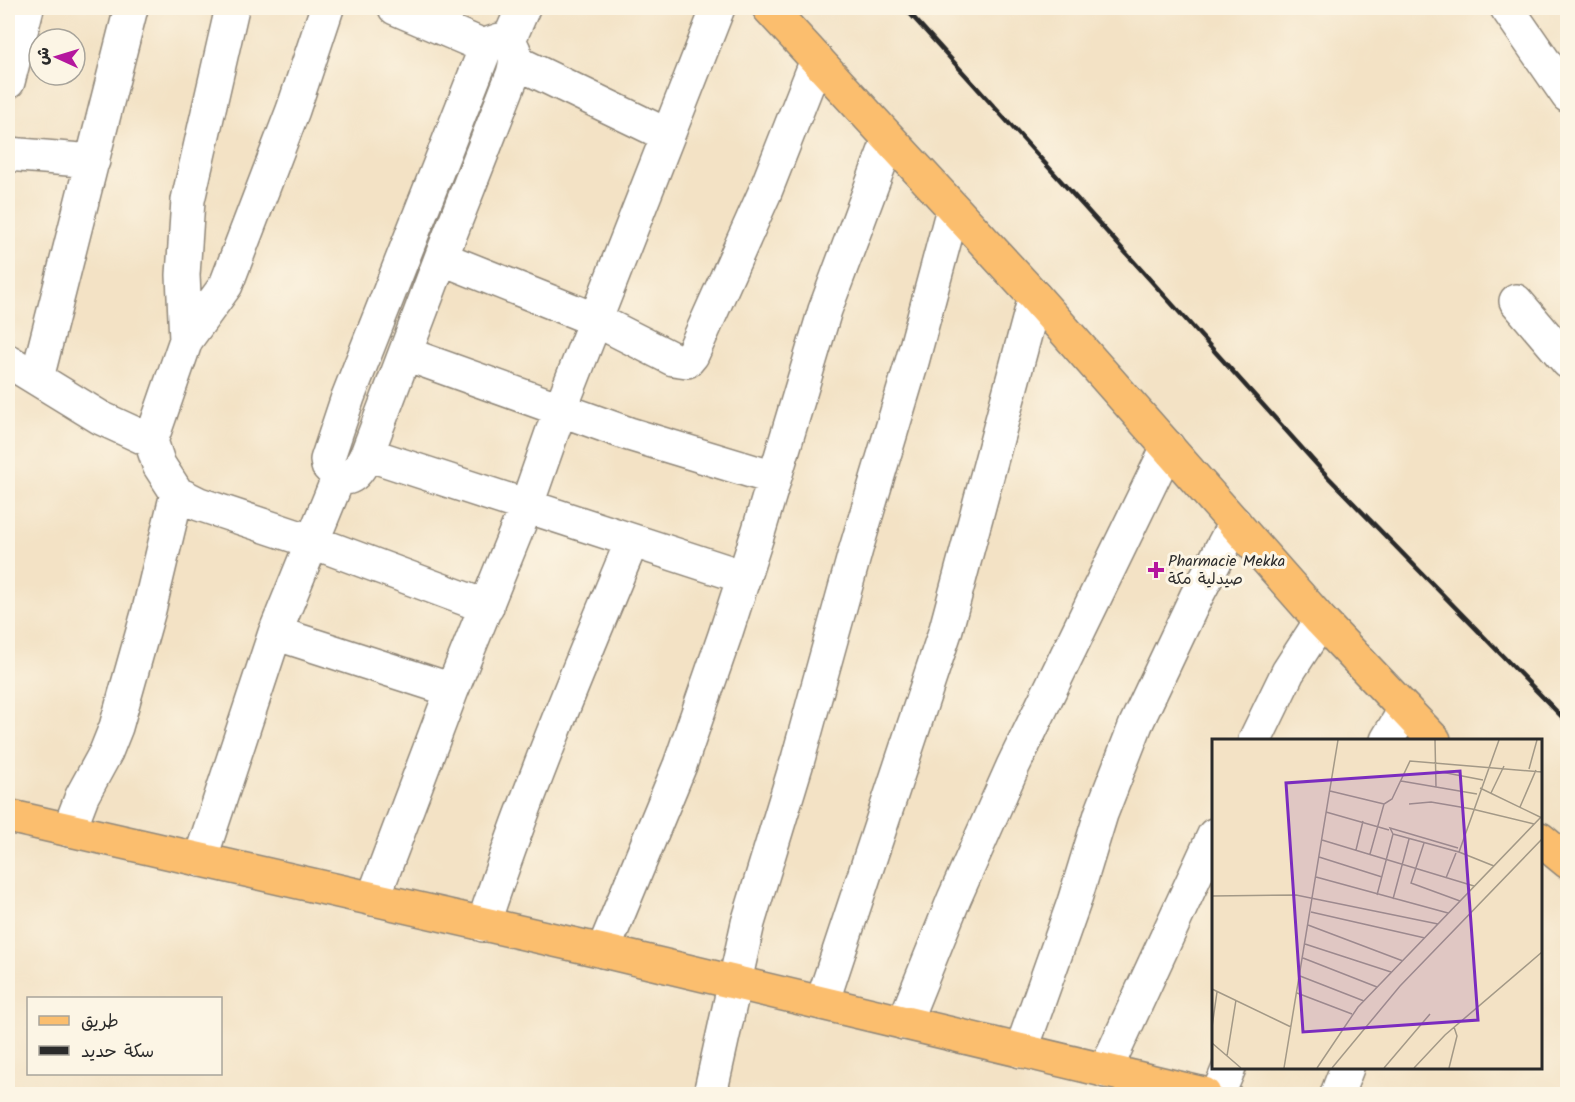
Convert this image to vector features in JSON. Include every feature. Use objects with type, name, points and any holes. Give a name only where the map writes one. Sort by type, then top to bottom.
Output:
[{"type":"main road","points":[[769,8],[1035,297],[1321,621],[1432,739]]},
{"type":"main road","points":[[8,816],[603,951],[1204,1095]]},
{"type":"main road","points":[[1542,841],[1568,862]]},
{"type":"street","points":[[8,82],[27,8]]},
{"type":"street","points":[[37,378],[131,8]]},
{"type":"street","points":[[186,340],[183,275],[188,200],[231,8]]},
{"type":"street","points":[[327,8],[293,110],[226,285],[186,340],[151,441],[159,465],[177,493],[199,504],[313,542],[487,607]]},
{"type":"street","points":[[395,8],[503,50],[668,135]]},
{"type":"street","points":[[503,50],[513,74],[368,454],[357,474],[349,477],[339,476],[328,466],[327,460],[345,408],[503,50],[523,8]]},
{"type":"street","points":[[373,898],[452,690],[526,507],[560,410],[718,8]]},
{"type":"street","points":[[1507,8],[1568,96]]},
{"type":"street","points":[[441,258],[596,320],[674,359],[687,361],[692,355],[765,192],[817,60]]},
{"type":"street","points":[[603,951],[680,765],[744,577],[825,310],[889,139]]},
{"type":"street","points":[[8,154],[93,160]]},
{"type":"street","points":[[710,1095],[748,923],[798,759],[856,549],[912,362],[953,209]]},
{"type":"street","points":[[822,1003],[946,630],[1035,297]]},
{"type":"street","points":[[1516,301],[1568,362]]},
{"type":"street","points":[[406,354],[629,434],[774,478]]},
{"type":"street","points":[[8,361],[101,418],[151,441]]},
{"type":"street","points":[[904,1023],[954,899],[1013,766],[1168,447]]},
{"type":"street","points":[[368,454],[744,577]]},
{"type":"street","points":[[200,860],[275,633],[339,476]]},
{"type":"street","points":[[69,830],[82,796],[106,752],[116,727],[149,610],[177,493]]},
{"type":"street","points":[[1021,1052],[1074,902],[1101,814],[1136,724],[1196,597],[1235,523]]},
{"type":"street","points":[[483,925],[510,842],[546,749],[632,541]]},
{"type":"street","points":[[1256,739],[1288,672],[1321,621]]},
{"type":"street","points":[[275,633],[452,690]]},
{"type":"street","points":[[1388,739],[1405,710]]},
{"type":"street","points":[[1105,1071],[1212,839]]},
{"type":"street","points":[[1218,1095],[1229,1069]]},
{"type":"street","points":[[1337,1095],[1347,1069]]},
{"type":"railway","points":[[905,8],[1328,477],[1568,723]]},
{"type":"place","name":"Pharmacie Mekka صيدلية مكة","points":[[1156,570]]}]
